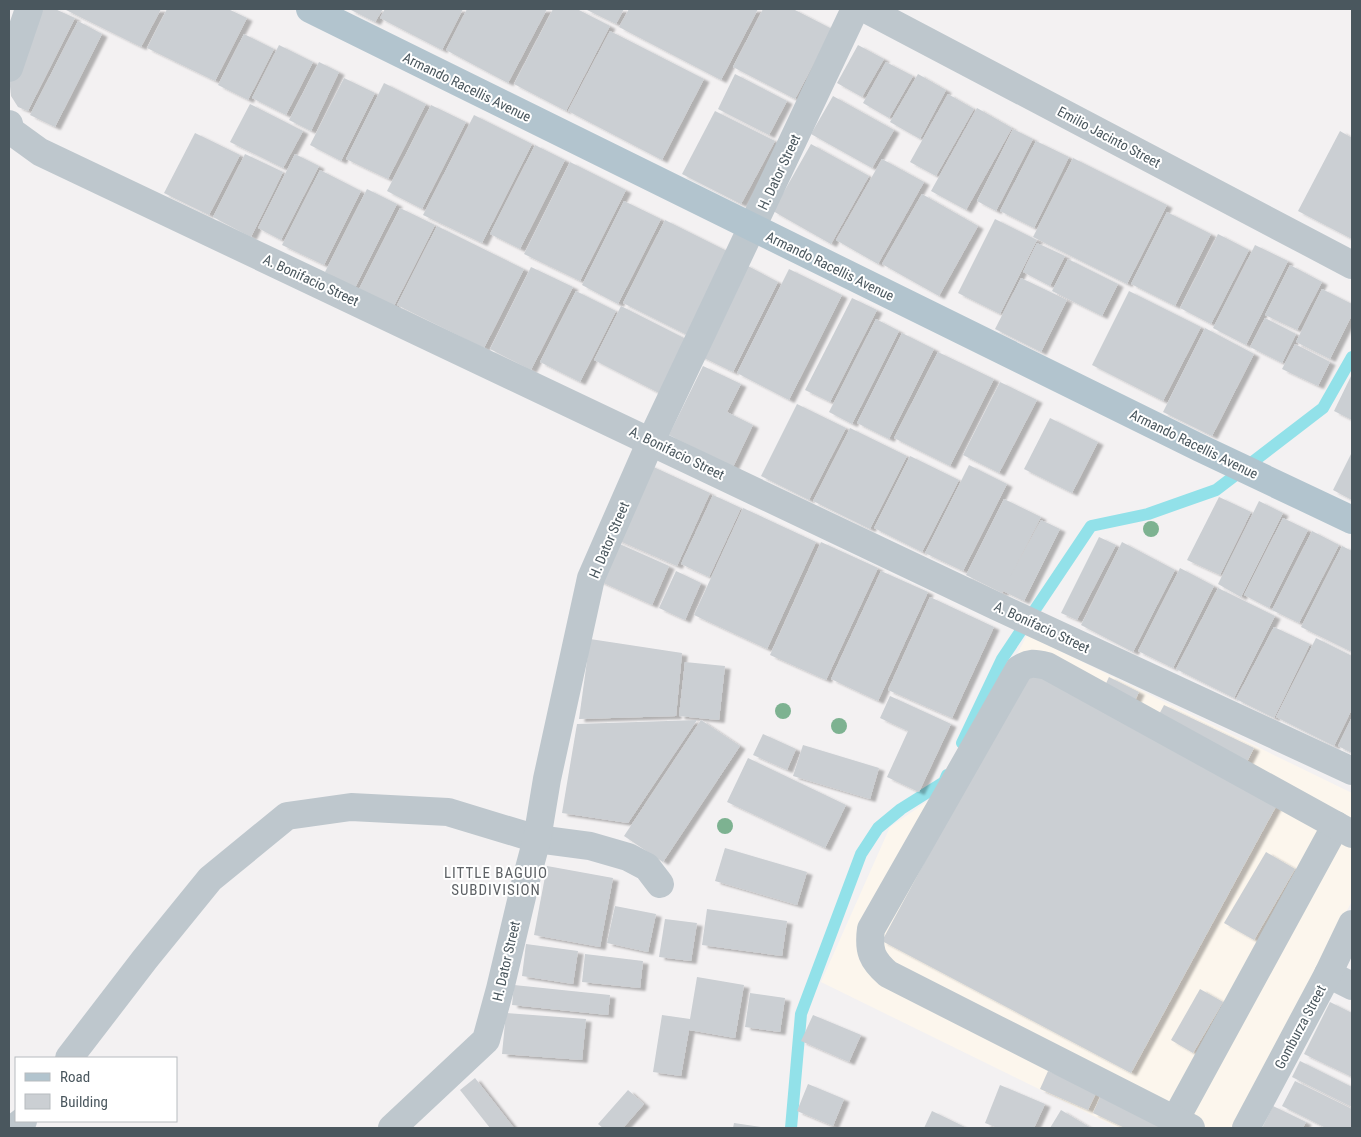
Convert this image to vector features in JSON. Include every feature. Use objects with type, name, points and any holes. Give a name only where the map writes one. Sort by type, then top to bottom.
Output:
[{"type":"main road","name":"Armando Racellis Avenue","points":[[310,9],[1200,448],[1352,520]]},
{"type":"street","points":[[9,68],[29,9]]},
{"type":"street","name":"H. Dator Street","points":[[392,1128],[486,1040],[537,839],[547,779],[591,578],[651,441],[855,9]]},
{"type":"street","name":"Emilio Jacinto Street","points":[[866,9],[1352,265]]},
{"type":"street","name":"A. Bonifacio Street","points":[[9,124],[11,130],[40,152],[996,606],[1352,771]]},
{"type":"street","points":[[1033,663],[1046,666],[1344,829],[1183,1124],[888,974],[878,965],[872,954],[869,943],[871,929],[1019,669],[1027,664],[1033,663]]},
{"type":"street","points":[[70,1057],[210,879],[287,816],[351,807],[448,812],[537,839],[590,846],[628,856],[647,867],[660,884]]},
{"type":"street","name":"Gomburza Street","points":[[1246,1128],[1328,974],[1352,924]]},
{"type":"street","points":[[1328,974],[1352,986]]},
{"type":"shaded area","points":[[1027,635],[1352,793],[1352,901],[1232,1128],[1118,1128],[821,982],[890,827],[948,787]]},
{"type":"building","points":[[43,9],[55,9],[75,18],[28,111],[18,107],[11,96],[9,77]]},
{"type":"building","points":[[64,9],[161,9],[141,47]]},
{"type":"building","points":[[167,9],[228,9],[247,18],[215,81],[147,48]]},
{"type":"building","points":[[349,9],[383,9],[375,22]]},
{"type":"building","points":[[385,9],[463,9],[442,50],[380,18]]},
{"type":"building","points":[[467,9],[547,9],[508,83],[446,50]]},
{"type":"building","points":[[553,9],[577,9],[610,26],[566,111],[514,84]]},
{"type":"building","points":[[585,9],[624,9],[616,24]]},
{"type":"building","points":[[629,9],[758,9],[721,80],[619,27]]},
{"type":"building","points":[[763,9],[793,9],[832,29],[795,99],[733,67]]},
{"type":"building","points":[[78,21],[102,34],[55,127],[30,115]]},
{"type":"building","points":[[610,31],[704,79],[662,160],[568,111]]},
{"type":"building","points":[[244,34],[274,49],[248,100],[218,85]]},
{"type":"building","points":[[279,45],[313,62],[286,115],[252,98]]},
{"type":"building","points":[[858,45],[884,59],[862,97],[837,83]]},
{"type":"building","points":[[319,62],[339,72],[311,131],[289,120]]},
{"type":"building","points":[[886,62],[913,76],[889,118],[863,103]]},
{"type":"building","points":[[735,74],[787,101],[769,135],[718,109]]},
{"type":"building","points":[[918,74],[946,90],[920,139],[890,122]]},
{"type":"building","points":[[344,78],[375,93],[341,161],[310,145]]},
{"type":"building","points":[[384,83],[426,104],[388,179],[346,159]]},
{"type":"building","points":[[948,94],[974,109],[936,176],[910,162]]},
{"type":"building","points":[[833,96],[894,130],[872,168],[811,134]]},
{"type":"building","points":[[250,104],[303,131],[283,168],[230,142]]},
{"type":"building","points":[[431,105],[466,122],[422,209],[387,191]]},
{"type":"building","points":[[977,108],[1012,128],[966,210],[931,191]]},
{"type":"building","points":[[715,111],[775,141],[741,204],[682,174]]},
{"type":"building","points":[[474,115],[532,144],[482,243],[423,215]]},
{"type":"building","points":[[1013,129],[1033,139],[996,211],[977,201]]},
{"type":"building","points":[[1340,131],[1352,138],[1352,239],[1298,211]]},
{"type":"building","points":[[195,133],[240,155],[209,215],[164,193]]},
{"type":"building","points":[[1036,141],[1069,157],[1034,228],[1000,211]]},
{"type":"building","points":[[811,144],[869,176],[831,244],[773,211]]},
{"type":"building","points":[[535,145],[565,160],[520,249],[490,234]]},
{"type":"building","points":[[245,154],[283,172],[251,237],[213,217]]},
{"type":"building","points":[[295,154],[319,166],[281,240],[258,228]]},
{"type":"building","points":[[1073,158],[1167,205],[1127,284],[1033,237]]},
{"type":"building","points":[[882,159],[924,182],[878,264],[836,240]]},
{"type":"building","points":[[570,162],[626,190],[580,281],[524,254]]},
{"type":"building","points":[[320,170],[361,191],[324,265],[282,245]]},
{"type":"building","points":[[367,189],[397,204],[355,288],[325,272]]},
{"type":"building","points":[[922,194],[978,226],[939,296],[882,264]]},
{"type":"building","points":[[624,201],[661,219],[618,304],[582,285]]},
{"type":"building","points":[[400,208],[435,225],[394,306],[359,289]]},
{"type":"building","points":[[1167,212],[1211,234],[1175,306],[1131,284]]},
{"type":"building","points":[[995,219],[1037,240],[1000,314],[958,293]]},
{"type":"building","points":[[665,220],[731,253],[689,336],[623,303]]},
{"type":"building","points":[[437,226],[524,269],[484,348],[397,305]]},
{"type":"building","points":[[1218,234],[1249,250],[1211,324],[1180,308]]},
{"type":"building","points":[[1037,243],[1065,256],[1050,286],[1023,272]]},
{"type":"building","points":[[1255,245],[1288,261],[1246,345],[1213,328]]},
{"type":"building","points":[[1068,259],[1118,284],[1102,316],[1052,291]]},
{"type":"building","points":[[744,264],[778,282],[733,372],[698,355]]},
{"type":"building","points":[[1290,265],[1322,282],[1297,330],[1265,315]]},
{"type":"building","points":[[531,267],[573,287],[531,370],[490,349]]},
{"type":"building","points":[[789,269],[842,295],[789,400],[737,373]]},
{"type":"building","points":[[1021,278],[1067,300],[1041,352],[995,329]]},
{"type":"building","points":[[1322,289],[1352,304],[1352,315],[1330,359],[1296,342]]},
{"type":"building","points":[[576,291],[616,311],[580,382],[540,362]]},
{"type":"building","points":[[1129,291],[1201,327],[1163,401],[1092,365]]},
{"type":"building","points":[[852,298],[877,310],[830,402],[805,390]]},
{"type":"building","points":[[621,306],[686,339],[659,393],[594,360]]},
{"type":"building","points":[[1265,318],[1296,334],[1282,363],[1250,347]]},
{"type":"building","points":[[876,319],[899,331],[852,424],[829,412]]},
{"type":"building","points":[[1205,328],[1254,354],[1212,436],[1163,412]]},
{"type":"building","points":[[902,333],[934,349],[889,439],[857,423]]},
{"type":"building","points":[[1295,344],[1330,362],[1318,386],[1282,369]]},
{"type":"building","points":[[938,352],[994,379],[950,466],[894,438]]},
{"type":"building","points":[[703,366],[741,384],[727,412],[753,425],[733,467],[669,435]]},
{"type":"building","points":[[1352,374],[1352,420],[1334,411]]},
{"type":"building","points":[[1000,382],[1037,400],[999,473],[963,455]]},
{"type":"building","points":[[797,404],[846,428],[809,500],[761,476]]},
{"type":"building","points":[[1050,418],[1098,442],[1072,493],[1024,469]]},
{"type":"building","points":[[850,428],[907,456],[870,529],[813,501]]},
{"type":"building","points":[[1352,452],[1352,500],[1333,490]]},
{"type":"building","points":[[910,456],[959,480],[922,552],[874,528]]},
{"type":"building","points":[[647,464],[710,493],[677,566],[613,538]]},
{"type":"building","points":[[969,465],[1007,484],[963,571],[925,553]]},
{"type":"building","points":[[713,495],[741,508],[709,577],[681,564]]},
{"type":"building","points":[[1219,497],[1251,512],[1220,575],[1187,560]]},
{"type":"building","points":[[1004,499],[1041,517],[1010,577],[1041,520],[1060,529],[1024,601],[1003,591],[1002,593],[966,575]]},
{"type":"building","points":[[1259,501],[1283,513],[1241,597],[1218,584]]},
{"type":"building","points":[[743,508],[816,542],[767,649],[694,615]]},
{"type":"building","points":[[1283,518],[1308,530],[1269,608],[1244,595]]},
{"type":"building","points":[[1312,531],[1339,545],[1299,623],[1272,610]]},
{"type":"building","points":[[1099,537],[1116,545],[1077,620],[1061,613]]},
{"type":"building","points":[[615,542],[669,566],[652,605],[597,580]]},
{"type":"building","points":[[821,542],[878,568],[826,680],[770,655]]},
{"type":"building","points":[[1122,542],[1175,570],[1133,652],[1081,625]]},
{"type":"building","points":[[1342,546],[1352,551],[1352,652],[1301,627]]},
{"type":"building","points":[[1180,568],[1214,586],[1173,668],[1138,651]]},
{"type":"building","points":[[676,571],[701,583],[685,620],[659,608]]},
{"type":"building","points":[[881,571],[928,592],[878,701],[831,679]]},
{"type":"building","points":[[1218,588],[1275,616],[1234,698],[1176,669]]},
{"type":"building","points":[[930,597],[994,627],[952,718],[888,690]]},
{"type":"building","points":[[1274,627],[1310,644],[1274,718],[1236,699]]},
{"type":"building","points":[[1316,638],[1352,656],[1352,709],[1334,746],[1276,717]]},
{"type":"building","points":[[590,639],[682,653],[676,716],[579,719]]},
{"type":"building","points":[[685,662],[725,666],[719,720],[679,716]]},
{"type":"building","points":[[1029,669],[1279,801],[1131,1073],[882,941]]},
{"type":"building","points":[[1109,677],[1139,692],[1131,709],[1101,694]]},
{"type":"building","points":[[890,696],[951,724],[919,792],[887,777],[908,731],[880,718]]},
{"type":"building","points":[[1164,705],[1254,748],[1245,766],[1155,722]]},
{"type":"building","points":[[1352,717],[1352,753],[1338,746]]},
{"type":"building","points":[[697,720],[628,823],[562,813],[577,724]]},
{"type":"building","points":[[701,720],[740,746],[663,862],[624,836]]},
{"type":"building","points":[[763,734],[796,749],[787,770],[753,755]]},
{"type":"building","points":[[803,745],[879,768],[870,799],[793,776]]},
{"type":"building","points":[[748,758],[846,805],[825,848],[727,802]]},
{"type":"building","points":[[725,848],[807,872],[797,905],[715,881]]},
{"type":"building","points":[[1266,852],[1295,869],[1254,940],[1224,923]]},
{"type":"building","points":[[547,866],[613,878],[600,947],[534,935]]},
{"type":"building","points":[[615,906],[656,914],[648,952],[607,943]]},
{"type":"building","points":[[707,909],[787,921],[782,956],[702,945]]},
{"type":"building","points":[[665,919],[697,923],[691,961],[659,957]]},
{"type":"building","points":[[526,944],[578,951],[573,984],[522,976]]},
{"type":"building","points":[[585,954],[643,961],[640,988],[582,982]]},
{"type":"building","points":[[697,977],[744,985],[735,1038],[689,1030],[681,1076],[653,1072],[662,1015],[690,1019]]},
{"type":"building","points":[[514,985],[610,995],[608,1015],[512,1005]]},
{"type":"building","points":[[1200,989],[1223,1002],[1193,1053],[1171,1040]]},
{"type":"building","points":[[750,993],[785,998],[780,1032],[745,1027]]},
{"type":"building","points":[[1330,1002],[1352,1013],[1352,1077],[1304,1054]]},
{"type":"building","points":[[506,1013],[586,1019],[582,1060],[502,1054]]},
{"type":"building","points":[[813,1015],[861,1035],[849,1062],[801,1041]]},
{"type":"building","points":[[1300,1061],[1352,1087],[1352,1107],[1292,1077]]},
{"type":"building","points":[[1048,1071],[1097,1091],[1088,1110],[1040,1089]]},
{"type":"building","points":[[475,1078],[514,1128],[490,1128],[460,1090]]},
{"type":"building","points":[[1295,1081],[1352,1109],[1352,1128],[1326,1128],[1282,1106]]},
{"type":"building","points":[[808,1084],[844,1099],[833,1126],[797,1111]]},
{"type":"building","points":[[1000,1085],[1045,1104],[1034,1128],[998,1128],[985,1123]]},
{"type":"building","points":[[628,1090],[644,1104],[623,1128],[603,1128],[598,1124]]},
{"type":"building","points":[[1101,1095],[1170,1128],[1125,1128],[1093,1113]]},
{"type":"building","points":[[1273,1106],[1306,1122],[1303,1128],[1262,1128]]},
{"type":"building","points":[[1061,1110],[1091,1128],[1050,1128]]},
{"type":"building","points":[[932,1111],[967,1128],[924,1128]]},
{"type":"building","points":[[734,1123],[761,1127],[761,1128],[733,1128]]},
{"type":"waterway","points":[[962,743],[1002,659],[1091,526],[1148,514],[1216,490],[1323,408],[1352,357]]},
{"type":"waterway","points":[[791,1128],[801,1014],[861,854],[878,828],[901,809],[944,782],[947,775]]},
{"type":"district","name":"LITTLE BAGUIO SUBDIVISION","points":[[496,882]]}]
